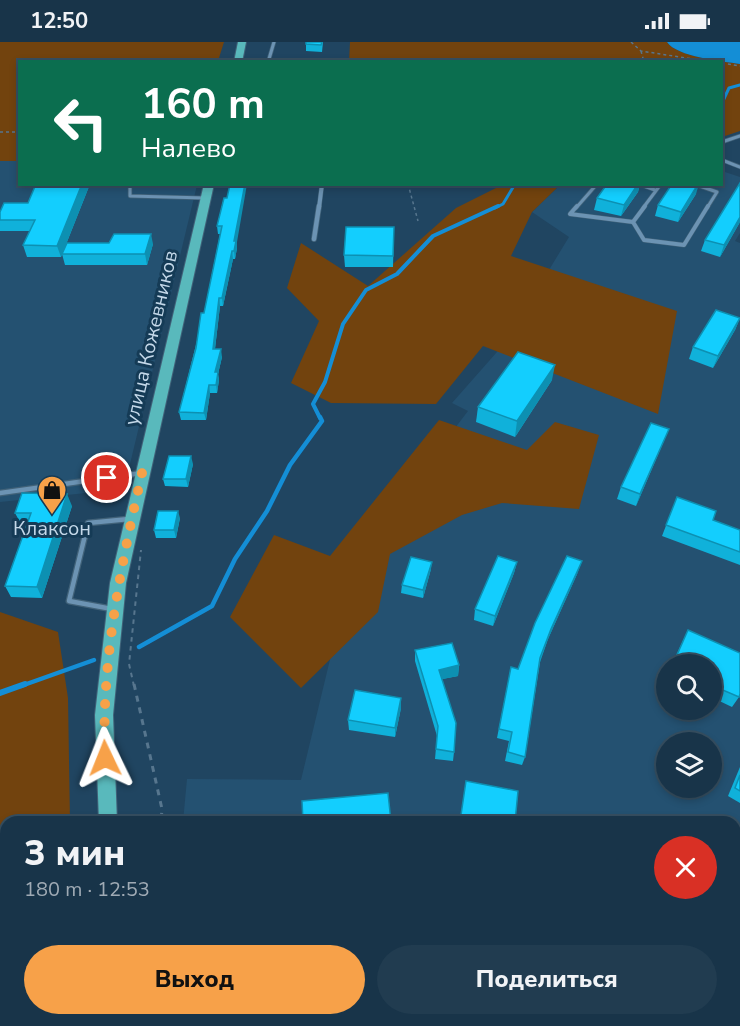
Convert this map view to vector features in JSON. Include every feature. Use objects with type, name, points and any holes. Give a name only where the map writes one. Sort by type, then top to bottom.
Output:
[{"type":"main road","points":[[238,60],[242,42]]},
{"type":"main road","name":"улица Кожевников","points":[[108,816],[104,715],[118,583],[207,191]]},
{"type":"street","points":[[314,239],[322,186]]},
{"type":"lane","points":[[268,60],[274,42]]},
{"type":"lane","points":[[723,142],[740,136]]},
{"type":"lane","points":[[723,160],[739,167]]},
{"type":"lane","points":[[130,186],[130,196],[207,191]]},
{"type":"lane","points":[[595,186],[570,214],[633,222]]},
{"type":"lane","points":[[644,186],[655,190]]},
{"type":"lane","points":[[633,222],[659,186]]},
{"type":"lane","points":[[633,222],[644,240],[684,245],[717,192],[700,186]]},
{"type":"lane","points":[[0,493],[142,473]]},
{"type":"lane","points":[[115,609],[69,601],[88,523],[132,519]]},
{"type":"path","points":[[631,42],[641,51],[643,60]]},
{"type":"path","points":[[641,51],[698,60]]},
{"type":"path","points":[[723,63],[740,66]]},
{"type":"path","points":[[0,132],[18,132]]},
{"type":"path","points":[[409,186],[418,221]]},
{"type":"path","points":[[141,549],[129,664],[162,809],[161,816]]},
{"type":"shaded area","points":[[0,42],[224,42],[218,60],[18,60],[18,161],[0,161]]},
{"type":"shaded area","points":[[350,42],[667,42],[672,47],[690,55],[712,60],[349,60]]},
{"type":"shaded area","points":[[723,62],[740,64],[740,131],[723,137]]},
{"type":"shaded area","points":[[0,161],[18,161],[18,186],[197,186],[124,489],[0,502]]},
{"type":"shaded area","points":[[723,171],[740,177],[740,233],[735,241],[740,243],[740,816],[184,816],[187,779],[301,780],[340,618],[334,587],[468,411],[452,403],[504,344],[569,237],[532,212],[559,186],[723,186]]},
{"type":"shaded area","points":[[500,186],[559,186],[532,212],[511,256],[677,311],[658,414],[483,346],[436,404],[331,403],[291,383],[319,321],[287,288],[301,243],[368,286],[456,208]]},
{"type":"shaded area","points":[[439,420],[527,450],[555,422],[599,435],[579,509],[502,503],[462,515],[390,554],[378,612],[301,688],[230,617],[274,535],[330,556]]},
{"type":"shaded area","points":[[0,612],[58,632],[68,698],[70,816],[0,816]]},
{"type":"water","points":[[667,42],[740,42],[740,64],[690,55],[672,47]]},
{"type":"building","points":[[306,42],[322,42],[321,45],[306,44]]},
{"type":"building","points":[[740,183],[740,217],[724,245],[705,240]]},
{"type":"building","points":[[35,186],[81,186],[57,246],[23,245],[35,220],[0,220],[0,212],[4,203],[28,203]]},
{"type":"building","points":[[230,186],[245,186],[234,251],[232,251],[222,298],[219,298],[213,349],[221,349],[215,372],[218,372],[216,385],[209,385],[204,413],[179,412],[196,348],[201,313],[204,313],[222,226],[217,226],[224,198],[227,198]]},
{"type":"building","points":[[606,186],[637,186],[624,205],[597,198]]},
{"type":"building","points":[[671,186],[697,186],[681,212],[658,205]]},
{"type":"building","points":[[346,227],[394,227],[393,256],[344,255]]},
{"type":"building","points":[[114,234],[151,234],[145,254],[62,254],[67,243],[109,243]]},
{"type":"building","points":[[716,310],[740,318],[718,356],[693,347]]},
{"type":"building","points":[[518,352],[555,365],[517,421],[478,407]]},
{"type":"building","points":[[651,423],[669,429],[640,494],[621,487]]},
{"type":"building","points":[[169,456],[191,456],[186,479],[163,479]]},
{"type":"building","points":[[22,493],[67,494],[37,587],[5,586],[31,513],[15,513]]},
{"type":"building","points":[[677,497],[716,511],[713,520],[740,530],[740,552],[666,525]]},
{"type":"building","points":[[158,511],[178,511],[174,530],[154,530]]},
{"type":"building","points":[[498,556],[517,562],[495,616],[475,609]]},
{"type":"building","points":[[567,556],[582,561],[540,658],[525,757],[508,752],[512,732],[499,729],[511,667],[518,669],[535,623]]},
{"type":"building","points":[[411,557],[432,562],[423,590],[402,585]]},
{"type":"building","points":[[688,630],[740,653],[739,697],[722,690],[722,654],[677,654]]},
{"type":"building","points":[[452,643],[459,665],[439,670],[456,723],[454,752],[436,749],[438,726],[415,650]]},
{"type":"building","points":[[355,690],[401,698],[395,728],[348,720]]},
{"type":"building","points":[[740,775],[740,791],[735,788]]},
{"type":"building","points":[[466,781],[518,791],[516,816],[461,815]]},
{"type":"building","points":[[388,793],[390,816],[303,816],[302,801]]},
{"type":"waterway","points":[[723,101],[729,88],[740,85]]},
{"type":"waterway","points":[[495,208],[503,204],[514,186]]},
{"type":"waterway","points":[[320,418],[313,404],[325,382],[343,324],[366,290],[397,274],[433,236],[498,206]]},
{"type":"waterway","points":[[139,647],[212,606],[235,559],[267,511],[290,465],[322,421],[320,417]]},
{"type":"waterway","points":[[21,686],[94,660]]},
{"type":"waterway","points":[[0,693],[25,684]]},
{"type":"place","name":"Клаксон","points":[[52,516]]},
{"type":"route","points":[[105,758],[104,715],[118,583],[142,473],[107,478]]}]
